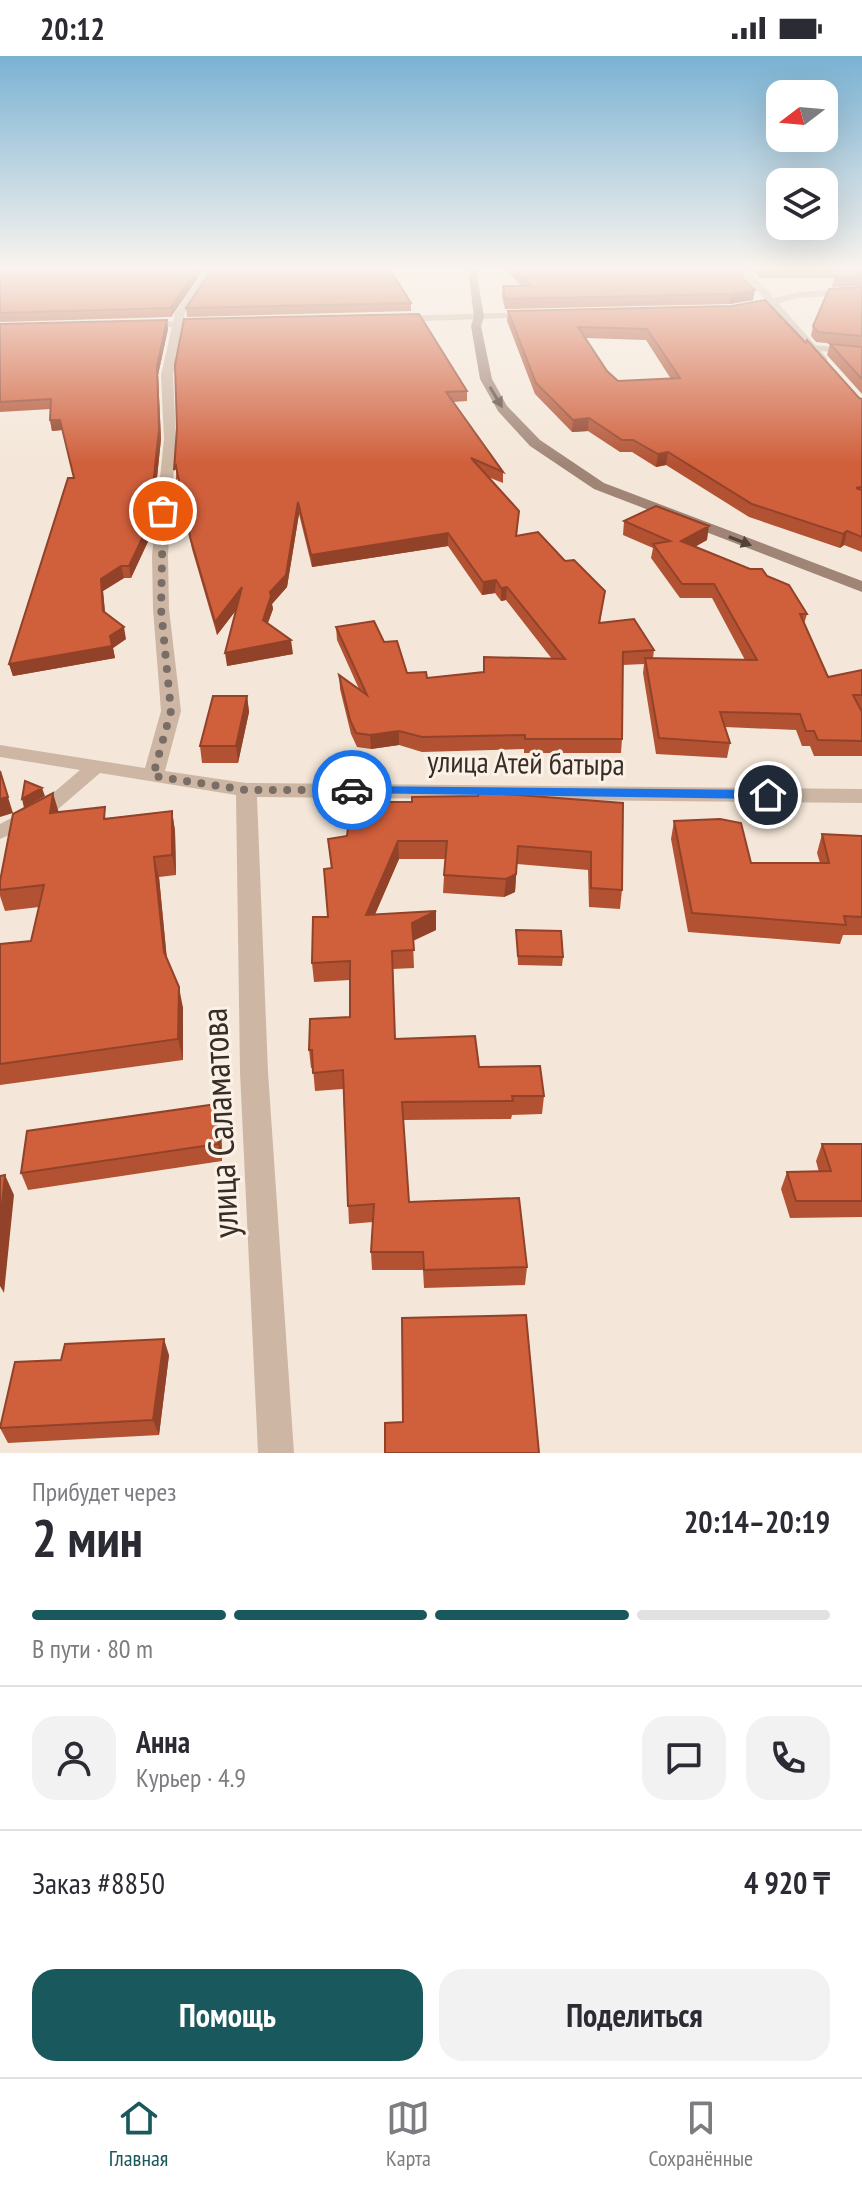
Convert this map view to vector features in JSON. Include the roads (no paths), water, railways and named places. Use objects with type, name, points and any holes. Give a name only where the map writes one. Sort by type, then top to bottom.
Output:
[{"type":"main road","points":[[477,333],[486,379],[493,393],[520,429],[557,460],[599,486],[628,499],[862,587]]},
{"type":"street","points":[[153,776],[171,711],[161,609],[160,555],[170,439],[167,375],[175,333]]},
{"type":"street","points":[[799,333],[833,373]]},
{"type":"street","points":[[813,348],[862,352]]},
{"type":"street","name":"улица Атей батыра","points":[[0,751],[246,790],[862,796]]},
{"type":"street","points":[[0,832],[34,819],[64,798],[96,766]]},
{"type":"street","name":"улица Саламатова","points":[[246,790],[254,1072],[276,1453]]}]
